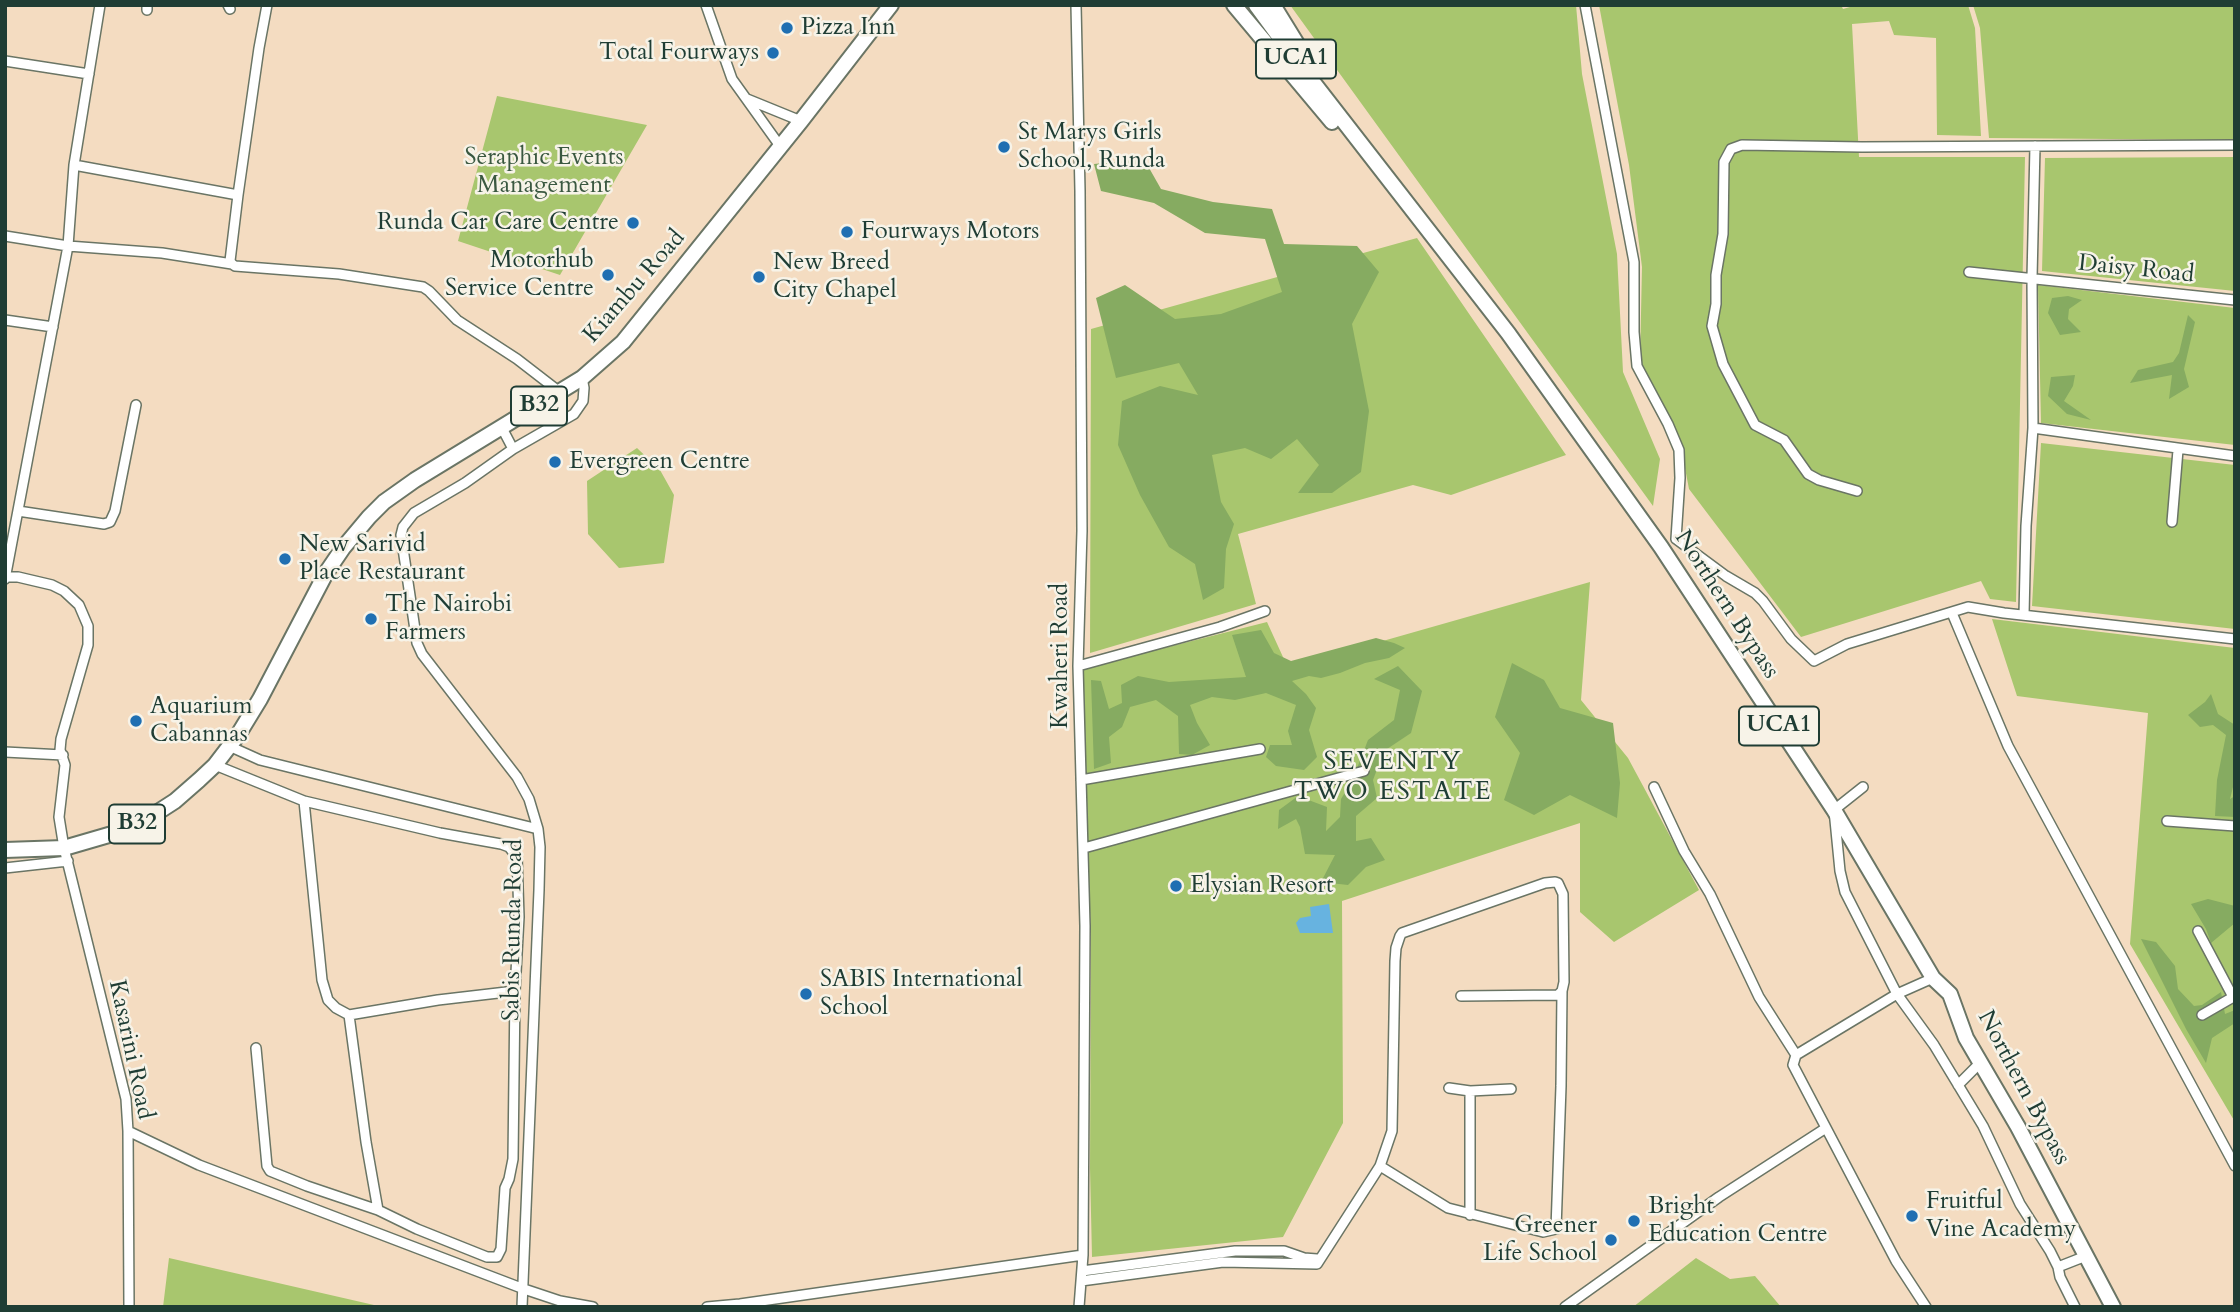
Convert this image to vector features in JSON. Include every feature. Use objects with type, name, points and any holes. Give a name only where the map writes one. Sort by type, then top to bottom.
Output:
[{"type":"main road","name":"Kiambu Road","points":[[5,850],[66,855],[144,821],[175,801],[215,765],[260,699],[326,573],[350,539],[384,502],[415,480],[561,393],[628,337],[891,5]]},
{"type":"main road","points":[[1234,5],[1350,142],[1390,180]]},
{"type":"main road","name":"Northern Bypass","points":[[1256,5],[1336,113],[1508,333],[1661,547],[1834,810],[1933,978],[1950,994],[1966,1038],[2018,1127],[2113,1307]]},
{"type":"main road","points":[[1273,5],[1336,113]]},
{"type":"street","points":[[5,578],[68,246],[74,165],[100,5]]},
{"type":"street","points":[[232,264],[230,261],[238,195],[267,5]]},
{"type":"street","points":[[706,5],[732,79],[780,146]]},
{"type":"street","name":"Kwaheri Road","points":[[1076,5],[1082,518],[1077,666],[1085,926],[1083,1255],[1079,1307]]},
{"type":"street","points":[[1585,5],[1634,262],[1637,366],[1679,450],[1681,470],[1676,539]]},
{"type":"street","points":[[5,61],[89,74]]},
{"type":"street","points":[[745,98],[801,121]]},
{"type":"street","points":[[1857,491],[1808,474],[1784,440],[1755,425],[1723,363],[1712,326],[1723,234],[1724,162],[1731,149],[1742,145],[2235,145]]},
{"type":"street","points":[[2024,615],[2026,526],[2033,428],[2035,146]]},
{"type":"street","points":[[74,165],[238,195]]},
{"type":"street","points":[[5,236],[68,246],[162,253],[235,266],[339,274],[423,287],[457,320],[517,359],[561,393]]},
{"type":"street","name":"Daisy Road","points":[[1969,272],[2235,300]]},
{"type":"street","points":[[5,320],[53,327]]},
{"type":"street","points":[[538,829],[529,799],[517,777],[422,654],[417,643],[401,536],[403,527],[414,513],[465,483],[513,449],[574,414],[583,401],[582,378]]},
{"type":"street","points":[[18,511],[104,524],[110,522],[115,511],[136,405]]},
{"type":"street","points":[[502,428],[513,449]]},
{"type":"street","points":[[2033,428],[2235,456]]},
{"type":"street","points":[[2172,522],[2178,450]]},
{"type":"street","points":[[1661,547],[1676,539]]},
{"type":"street","points":[[1676,539],[1726,576],[1755,593],[1791,639],[1814,660],[1847,644],[1968,607],[2235,639]]},
{"type":"street","name":"Kasarini Road","points":[[5,578],[18,577],[52,585],[64,591],[79,605],[88,626],[88,645],[61,739],[60,750],[65,765],[59,809],[66,855],[126,1099],[129,1307]]},
{"type":"street","points":[[1077,666],[1220,627],[1265,611]]},
{"type":"street","points":[[1952,613],[2008,746],[2235,1166]]},
{"type":"street","name":"Sabis Runda Road","points":[[229,746],[260,760],[538,829],[539,879],[522,1307]]},
{"type":"street","points":[[1081,780],[1260,749]]},
{"type":"street","points":[[5,752],[63,755]]},
{"type":"street","points":[[215,765],[303,801],[440,833],[501,844],[509,847],[517,857],[519,873],[513,1159],[505,1188],[500,1254],[493,1259],[487,1257],[378,1210],[307,1186],[268,1168],[256,1048]]},
{"type":"street","points":[[1084,848],[1364,771]]},
{"type":"street","points":[[1654,787],[1684,851],[1710,894],[1759,997],[1796,1055]]},
{"type":"street","points":[[1863,787],[1834,810],[1840,871],[1845,892],[1897,994],[1934,1045],[1983,1126],[2020,1204],[2050,1251],[2075,1307]]},
{"type":"street","points":[[303,801],[324,992],[336,1008],[349,1015],[438,1000],[516,992]]},
{"type":"street","points":[[2167,821],[2235,827]]},
{"type":"street","points":[[5,868],[66,855]]},
{"type":"street","points":[[1082,1276],[1237,1261],[1317,1264],[1380,1166],[1392,1131],[1395,961],[1398,940],[1402,933],[1555,881],[1563,894],[1556,1229],[1543,1232],[1440,1204],[1380,1166]]},
{"type":"street","points":[[2198,931],[2234,997],[2202,1015]]},
{"type":"street","points":[[1926,1307],[1896,1261],[1793,1065],[1796,1055],[1897,994],[1933,978]]},
{"type":"street","points":[[1461,996],[1558,995],[1562,991]]},
{"type":"street","points":[[349,1015],[378,1210]]},
{"type":"street","points":[[1958,1085],[1980,1063]]},
{"type":"street","points":[[1449,1088],[1470,1091],[1511,1089]]},
{"type":"street","points":[[1470,1091],[1470,1214]]},
{"type":"street","points":[[1565,1307],[1719,1197],[1826,1128]]},
{"type":"street","points":[[128,1131],[200,1165],[524,1289],[560,1301],[593,1307]]},
{"type":"street","points":[[1082,1276],[1235,1251],[1284,1251],[1304,1258],[1322,1258]]},
{"type":"street","points":[[1235,1251],[1237,1261]]},
{"type":"street","points":[[707,1307],[1083,1255]]},
{"type":"street","points":[[2058,1267],[2086,1256]]},
{"type":"green space","points":[[1290,5],[1576,5],[1582,74],[1617,254],[1623,372],[1660,459],[1653,506]]},
{"type":"green space","points":[[1599,5],[1841,5],[1843,9],[1857,5],[1968,5],[1975,28],[1981,136],[1937,135],[1936,38],[1894,35],[1889,21],[1852,24],[1859,157],[2025,157],[2016,602],[1990,599],[1981,581],[1801,637],[1689,489],[1679,437],[1640,361],[1642,267],[1629,165]]},
{"type":"green space","points":[[1973,5],[2235,5],[2235,140],[1989,138],[1980,28]]},
{"type":"green space","name":"Seraphic Events Management","points":[[497,96],[647,125],[560,275],[458,241]]},
{"type":"green space","points":[[2235,157],[2235,291],[2042,271],[2045,158]]},
{"type":"green space","points":[[1144,159],[1161,189],[1213,202],[1272,209],[1284,244],[1357,246],[1379,272],[1352,324],[1369,411],[1361,472],[1332,493],[1298,493],[1319,465],[1297,439],[1271,459],[1245,448],[1212,455],[1221,502],[1234,524],[1226,549],[1224,588],[1203,600],[1195,564],[1169,547],[1140,495],[1118,445],[1122,401],[1160,386],[1198,395],[1179,363],[1116,378],[1096,298],[1125,285],[1175,319],[1221,314],[1282,292],[1265,239],[1205,233],[1154,203],[1101,191],[1094,164]]},
{"type":"green space","points":[[1417,238],[1566,455],[1451,495],[1413,485],[1238,534],[1256,604],[1090,653],[1091,329]]},
{"type":"green space","points":[[2038,285],[2235,308],[2235,445],[2041,423]]},
{"type":"green space","points":[[2068,296],[2082,300],[2069,309],[2068,319],[2081,332],[2060,335],[2048,313],[2052,298]]},
{"type":"green space","points":[[2188,315],[2195,322],[2184,369],[2189,387],[2169,399],[2172,375],[2130,383],[2138,370],[2173,362],[2179,353]]},
{"type":"green space","points":[[2075,375],[2073,386],[2064,401],[2091,420],[2067,414],[2048,396],[2051,377]]},
{"type":"green space","points":[[2041,443],[2235,465],[2235,629],[2032,606]]},
{"type":"green space","points":[[637,448],[660,470],[674,495],[664,563],[619,568],[588,534],[587,481]]},
{"type":"green space","points":[[1590,582],[1581,700],[1628,758],[1699,890],[1614,942],[1580,912],[1580,823],[1342,901],[1343,1123],[1283,1237],[1092,1257],[1091,937],[1081,669],[1267,622],[1288,668]]},
{"type":"green space","points":[[1992,619],[2235,648],[2235,1122],[2130,944],[2148,713],[2017,696]]},
{"type":"green space","points":[[1261,630],[1274,653],[1291,661],[1376,638],[1405,648],[1389,658],[1365,663],[1340,673],[1321,678],[1309,676],[1292,681],[1316,708],[1309,730],[1317,757],[1304,770],[1276,766],[1266,757],[1270,745],[1292,745],[1288,731],[1296,705],[1266,693],[1235,700],[1212,697],[1190,705],[1210,745],[1192,755],[1179,754],[1178,716],[1156,700],[1130,707],[1122,727],[1109,737],[1111,763],[1094,769],[1091,680],[1101,681],[1109,709],[1122,703],[1121,685],[1138,676],[1169,682],[1246,677],[1232,635]]},
{"type":"green space","points":[[1512,663],[1544,680],[1560,708],[1613,723],[1620,783],[1617,818],[1570,795],[1534,815],[1504,800],[1520,753],[1495,717]]},
{"type":"green space","points":[[1398,666],[1422,691],[1411,733],[1384,751],[1373,780],[1377,798],[1356,816],[1356,841],[1371,838],[1385,860],[1366,867],[1348,885],[1321,882],[1335,855],[1305,854],[1296,819],[1278,829],[1279,810],[1298,796],[1327,807],[1326,831],[1340,817],[1341,799],[1352,781],[1368,740],[1394,720],[1400,690],[1374,679]]},
{"type":"green space","points":[[2211,694],[2218,714],[2235,725],[2235,779],[2230,799],[2235,796],[2235,817],[2215,816],[2217,780],[2226,735],[2213,725],[2200,727],[2188,715]]},
{"type":"green space","points":[[2208,899],[2235,906],[2235,923],[2211,943],[2191,904]]},
{"type":"green space","points":[[2141,939],[2156,942],[2175,966],[2178,989],[2194,1006],[2202,1005],[2221,992],[2225,1014],[2235,1010],[2235,1023],[2212,1038],[2206,1063],[2186,1029]]},
{"type":"green space","points":[[169,1258],[374,1305],[374,1307],[163,1307]]},
{"type":"green space","points":[[1696,1258],[1730,1279],[1755,1276],[1781,1307],[1633,1307]]},
{"type":"water","points":[[1329,904],[1333,933],[1300,933],[1296,923],[1300,918],[1311,916],[1310,907]]},
{"type":"place","name":"Pizza Inn","points":[[787,28]]},
{"type":"place","name":"Total Fourways","points":[[773,53]]},
{"type":"place","name":"St Marys Girls School, Runda","points":[[1004,147]]},
{"type":"place","name":"Runda Car Care Centre","points":[[633,223]]},
{"type":"place","name":"Fourways Motors","points":[[847,232]]},
{"type":"place","name":"Motorhub Service Centre","points":[[608,275]]},
{"type":"place","name":"New Breed City Chapel","points":[[759,277]]},
{"type":"place","name":"Evergreen Centre","points":[[555,462]]},
{"type":"place","name":"New Sarivid Place Restaurant","points":[[285,559]]},
{"type":"place","name":"The Nairobi Farmers","points":[[371,619]]},
{"type":"place","name":"Aquarium Cabannas","points":[[136,721]]},
{"type":"place","name":"Elysian Resort","points":[[1176,886]]},
{"type":"place","name":"SABIS International School","points":[[806,994]]},
{"type":"place","name":"Fruitful Vine Academy","points":[[1912,1216]]},
{"type":"place","name":"Bright Education Centre","points":[[1634,1221]]},
{"type":"place","name":"Greener Life School","points":[[1611,1240]]},
{"type":"district","name":"SEVENTY TWO ESTATE","points":[[1393,778]]}]
